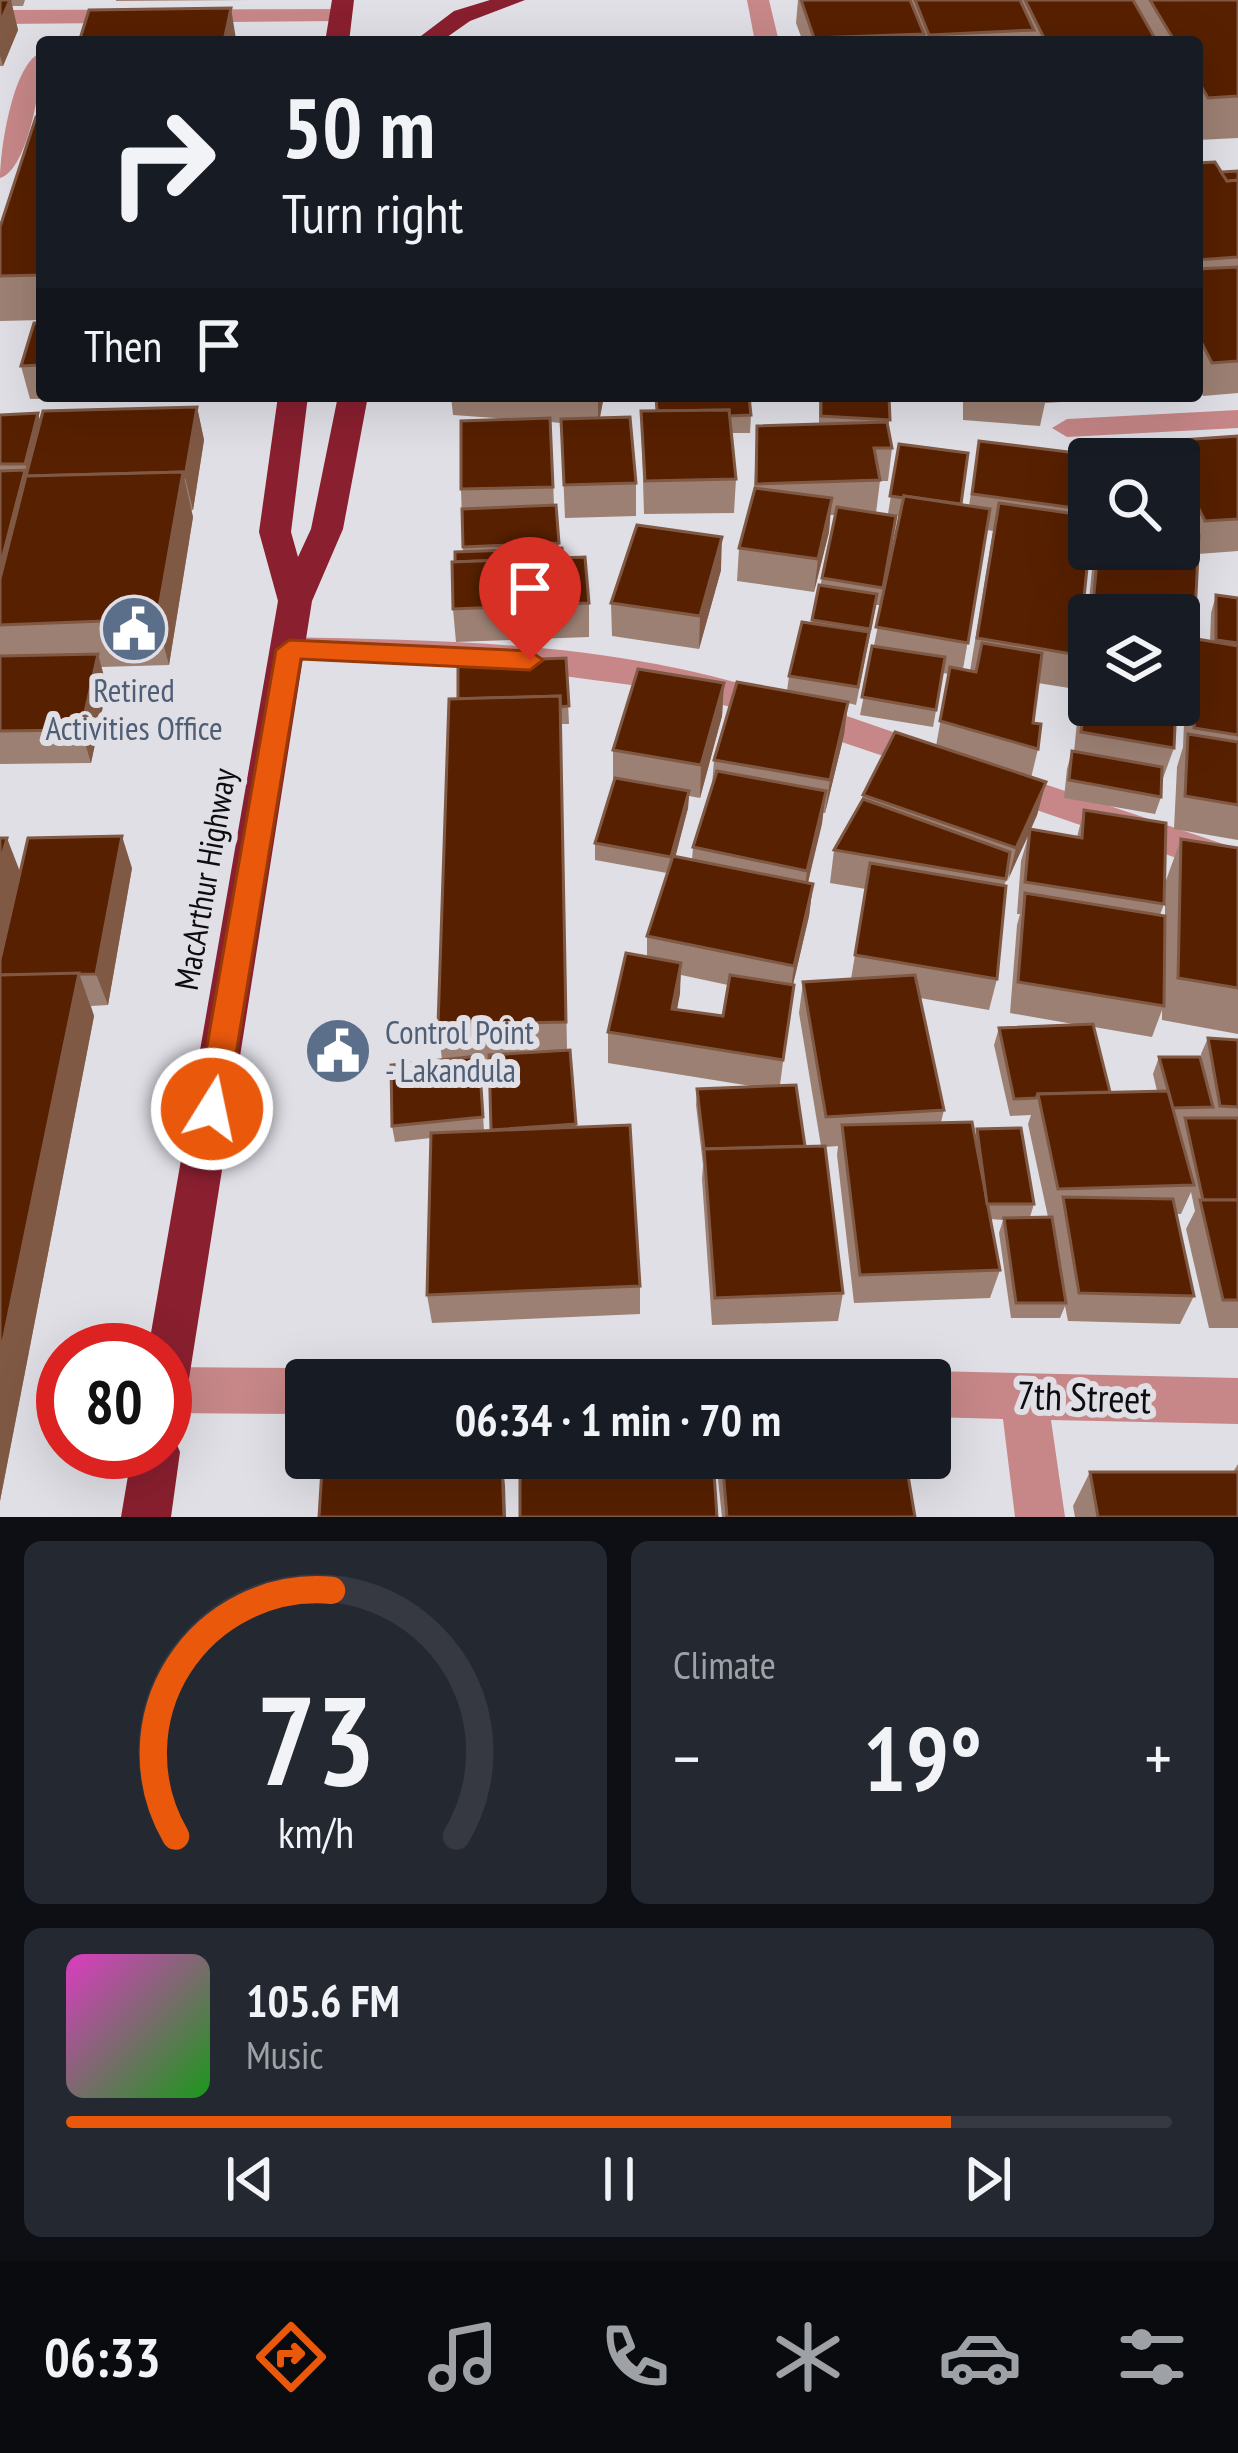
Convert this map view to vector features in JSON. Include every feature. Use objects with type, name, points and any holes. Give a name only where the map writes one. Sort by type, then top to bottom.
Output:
[{"type":"highway","points":[[434,36],[462,16],[514,0]]},
{"type":"highway","name":"MacArthur Highway","points":[[292,402],[275,532],[295,601]]},
{"type":"highway","name":"MacArthur Highway","points":[[176,1323],[295,601],[327,529],[352,402]]},
{"type":"highway","points":[[146,1517],[151,1479]]},
{"type":"street","points":[[758,0],[766,36]]},
{"type":"street","points":[[0,17],[61,8],[342,7]]},
{"type":"street","points":[[0,170],[36,75]]},
{"type":"street","points":[[1066,428],[1238,419]]},
{"type":"street","points":[[289,650],[576,664],[676,681],[850,731],[1238,864]]},
{"type":"street","points":[[192,1388],[285,1390]]},
{"type":"street","name":"7th Street","points":[[951,1394],[1238,1401]]},
{"type":"street","points":[[1024,1394],[1040,1517]]},
{"type":"building","points":[[0,0],[10,0],[0,23]]},
{"type":"building","points":[[801,0],[910,0],[924,34],[869,36],[813,36]]},
{"type":"building","points":[[915,0],[1020,0],[1034,30],[929,35]]},
{"type":"building","points":[[1025,0],[1133,0],[1154,36],[1043,36]]},
{"type":"building","points":[[1150,0],[1238,0],[1238,96],[1208,98],[1203,89],[1203,36],[1171,36]]},
{"type":"building","points":[[231,8],[225,36],[81,36],[89,10]]},
{"type":"building","points":[[36,117],[36,275],[0,276],[0,227]]},
{"type":"building","points":[[1215,162],[1227,181],[1238,180],[1238,257],[1203,260],[1203,163]]},
{"type":"building","points":[[1238,171],[1238,180],[1227,181],[1221,172]]},
{"type":"building","points":[[1238,267],[1238,361],[1212,363],[1203,346],[1203,269]]},
{"type":"building","points":[[34,323],[36,323],[36,365],[21,366]]},
{"type":"building","points":[[656,402],[750,402],[751,415],[729,416],[729,410],[657,411]]},
{"type":"building","points":[[821,402],[889,402],[890,420],[821,416]]},
{"type":"building","points":[[197,407],[185,477],[183,472],[26,476],[43,411]]},
{"type":"building","points":[[729,410],[736,479],[645,481],[641,411]]},
{"type":"building","points":[[38,413],[25,464],[0,464],[0,415]]},
{"type":"building","points":[[630,417],[636,483],[564,485],[561,419]]},
{"type":"building","points":[[550,418],[553,487],[461,489],[461,421]]},
{"type":"building","points":[[887,422],[892,448],[874,448],[880,480],[756,484],[757,426]]},
{"type":"building","points":[[1238,436],[1238,519],[1205,521],[1200,511],[1200,439]]},
{"type":"building","points":[[979,441],[1068,452],[1068,507],[972,494]]},
{"type":"building","points":[[899,444],[968,453],[961,504],[890,496]]},
{"type":"building","points":[[25,470],[0,567],[0,471]]},
{"type":"building","points":[[183,472],[157,619],[0,625],[0,579],[26,476]]},
{"type":"building","points":[[755,488],[832,498],[818,559],[739,548]]},
{"type":"building","points":[[904,496],[990,509],[968,643],[876,627]]},
{"type":"building","points":[[999,503],[1068,513],[1068,570],[1087,570],[1084,594],[1068,594],[1068,653],[977,638]]},
{"type":"building","points":[[556,505],[559,543],[463,547],[462,509]]},
{"type":"building","points":[[837,507],[896,516],[883,588],[822,578]]},
{"type":"building","points":[[637,525],[722,537],[700,616],[611,603]]},
{"type":"building","points":[[562,548],[563,558],[455,562],[455,552]]},
{"type":"building","points":[[585,557],[589,603],[453,609],[452,562]]},
{"type":"building","points":[[1096,570],[1197,570],[1196,594],[1094,594]]},
{"type":"building","points":[[819,585],[877,594],[870,629],[812,620]]},
{"type":"building","points":[[1216,595],[1238,598],[1238,643],[1216,640]]},
{"type":"building","points":[[802,622],[869,632],[858,687],[789,676]]},
{"type":"building","points":[[1200,640],[1238,646],[1238,735],[1194,728],[1200,726]]},
{"type":"building","points":[[982,643],[1042,653],[1033,723],[1041,724],[1038,749],[940,721],[950,667],[976,672]]},
{"type":"building","points":[[872,646],[945,657],[936,710],[862,697]]},
{"type":"building","points":[[98,654],[81,730],[0,731],[0,656]]},
{"type":"building","points":[[566,658],[569,706],[560,707],[560,696],[458,699],[458,662]]},
{"type":"building","points":[[638,669],[724,683],[701,765],[613,750]]},
{"type":"building","points":[[737,682],[848,702],[830,780],[714,760]]},
{"type":"building","points":[[560,696],[566,1022],[438,1025],[449,699]]},
{"type":"building","points":[[1082,726],[1175,726],[1174,748],[1081,732]]},
{"type":"building","points":[[895,732],[1046,782],[1016,848],[863,795]]},
{"type":"building","points":[[1188,734],[1238,742],[1238,805],[1185,796]]},
{"type":"building","points":[[1072,751],[1162,767],[1161,797],[1069,780]]},
{"type":"building","points":[[717,771],[826,791],[807,871],[693,847]]},
{"type":"building","points":[[615,778],[689,791],[671,857],[595,843]]},
{"type":"building","points":[[863,799],[1010,852],[1006,879],[834,850]]},
{"type":"building","points":[[1084,810],[1166,823],[1164,904],[1025,882],[1030,829],[1082,838]]},
{"type":"building","points":[[122,836],[96,974],[0,975],[28,838]]},
{"type":"building","points":[[1181,839],[1238,848],[1238,988],[1178,978]]},
{"type":"building","points":[[673,856],[813,884],[794,966],[647,936]]},
{"type":"building","points":[[870,863],[1006,886],[997,979],[855,955]]},
{"type":"building","points":[[1025,893],[1165,916],[1164,1006],[1018,982]]},
{"type":"building","points":[[626,953],[681,963],[672,1009],[723,1016],[730,975],[794,985],[783,1060],[608,1032]]},
{"type":"building","points":[[79,973],[0,1356],[0,975]]},
{"type":"building","points":[[915,975],[944,1110],[826,1117],[803,982]]},
{"type":"building","points":[[1093,1024],[1110,1092],[1014,1099],[999,1028]]},
{"type":"building","points":[[1208,1038],[1238,1040],[1238,1107],[1220,1106]]},
{"type":"building","points":[[570,1050],[576,1124],[491,1130],[489,1055]]},
{"type":"building","points":[[479,1056],[483,1117],[392,1126],[391,1065]]},
{"type":"building","points":[[1159,1057],[1200,1057],[1213,1107],[1173,1108]]},
{"type":"building","points":[[796,1085],[805,1146],[704,1149],[697,1089]]},
{"type":"building","points":[[1168,1091],[1194,1185],[1058,1189],[1038,1094]]},
{"type":"building","points":[[1185,1118],[1238,1118],[1238,1200],[1203,1200]]},
{"type":"building","points":[[972,1122],[1000,1270],[860,1275],[842,1125]]},
{"type":"building","points":[[630,1125],[640,1286],[427,1295],[431,1133]]},
{"type":"building","points":[[1021,1128],[1034,1204],[987,1204],[977,1129]]},
{"type":"building","points":[[825,1146],[843,1293],[715,1298],[704,1149]]},
{"type":"building","points":[[1063,1197],[1173,1199],[1194,1296],[1079,1293]]},
{"type":"building","points":[[1200,1200],[1238,1200],[1238,1300],[1223,1300]]},
{"type":"building","points":[[1052,1217],[1066,1303],[1016,1303],[1004,1218]]},
{"type":"building","points":[[1090,1472],[1238,1472],[1238,1517],[1098,1517]]},
{"type":"building","points":[[321,1479],[503,1479],[504,1517],[319,1517]]},
{"type":"building","points":[[520,1479],[714,1479],[717,1517],[520,1517]]},
{"type":"building","points":[[724,1479],[909,1479],[915,1517],[727,1517]]},
{"type":"place","name":"Retired Activities Office","points":[[134,629]]},
{"type":"place","name":"Control Point - Lakandula","points":[[338,1051]]},
{"type":"route","points":[[212,1109],[289,650],[530,660]]}]
